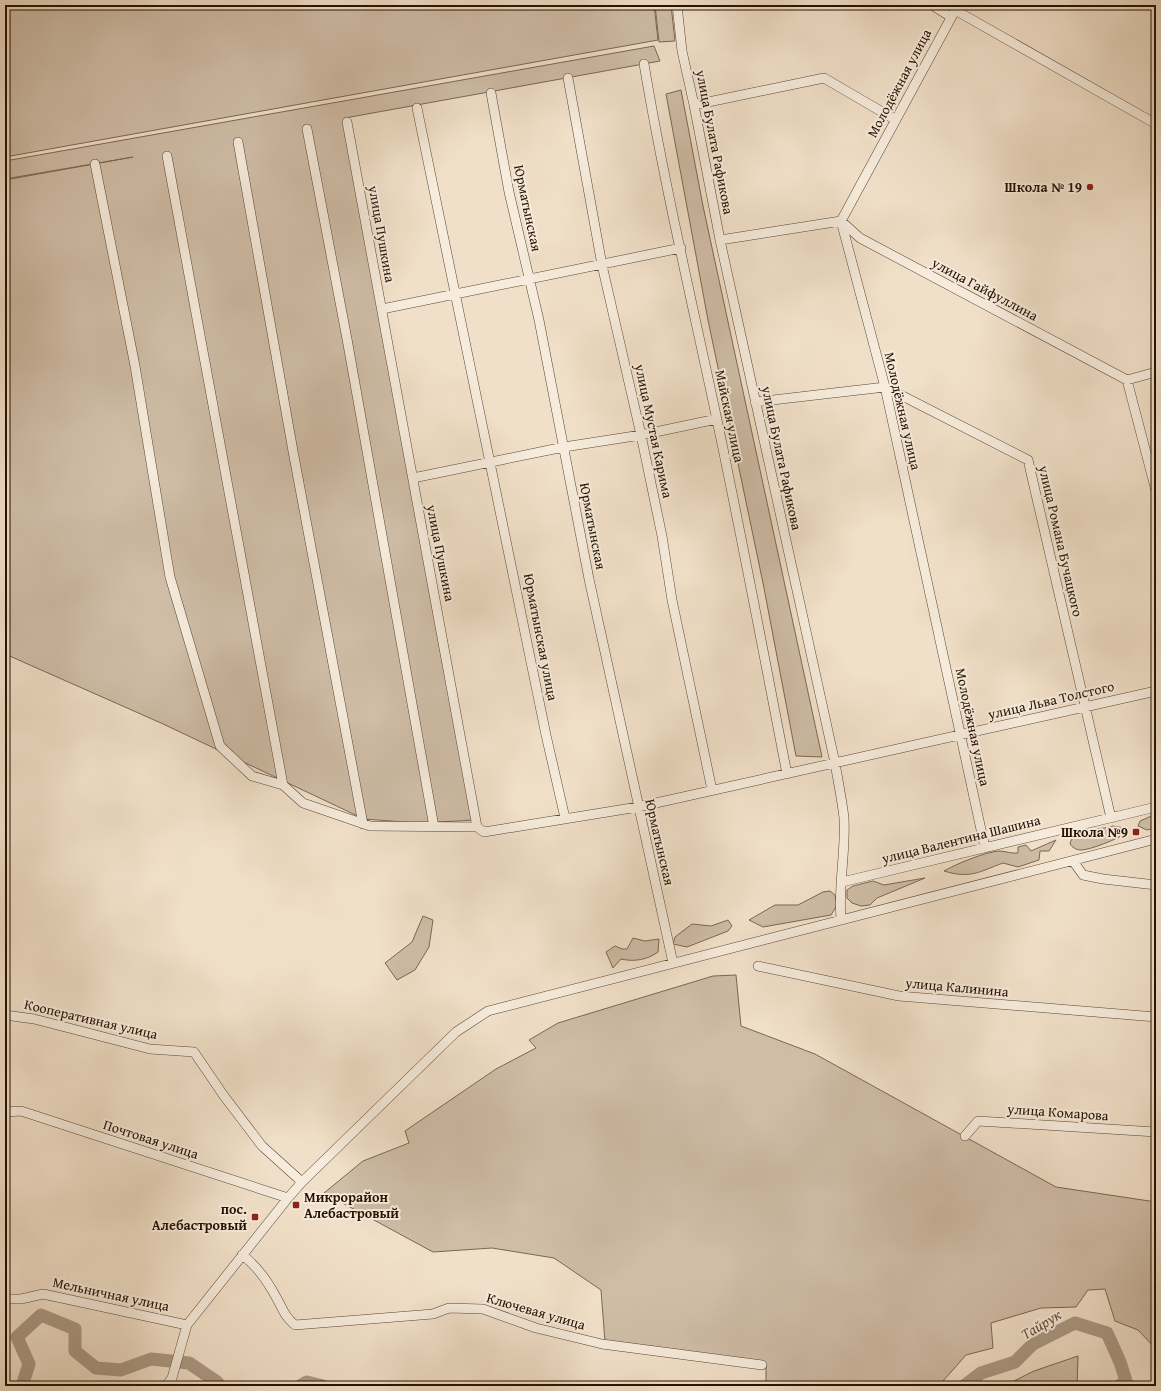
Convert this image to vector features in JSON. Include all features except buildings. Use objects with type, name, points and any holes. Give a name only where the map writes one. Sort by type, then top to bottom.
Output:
[{"type":"street","name":"улица Булата Рафикова","points":[[677,5],[682,51],[720,240],[835,763],[844,818],[840,900],[841,919]]},
{"type":"street","points":[[932,5],[955,10],[1156,124]]},
{"type":"street","name":"Молодёжная улица","points":[[955,10],[841,221],[885,387],[985,848]]},
{"type":"street","name":"Майская улица","points":[[644,64],[680,248],[717,419],[787,774]]},
{"type":"street","name":"улица Мустая Карима","points":[[568,78],[602,266],[641,435],[662,536],[672,600],[712,790]]},
{"type":"street","points":[[694,105],[824,78],[896,120]]},
{"type":"street","name":"Юрматынская","points":[[491,93],[510,192],[530,278],[589,579],[673,963]]},
{"type":"street","name":"Юрматынская улица","points":[[417,108],[546,734],[565,818]]},
{"type":"street","name":"улица Пушкина","points":[[348,122],[477,827]]},
{"type":"street","points":[[307,129],[347,339],[434,827]]},
{"type":"street","points":[[238,142],[293,451],[364,824]]},
{"type":"street","points":[[167,156],[283,785]]},
{"type":"street","points":[[95,164],[135,366],[170,577],[220,746],[252,776],[283,785],[303,803],[370,826],[477,827],[484,832],[638,807]]},
{"type":"street","points":[[720,240],[841,221]]},
{"type":"street","name":"улица Гайфуллина","points":[[841,221],[860,238],[1127,380]]},
{"type":"street","points":[[382,309],[530,278],[602,266],[680,248]]},
{"type":"street","points":[[1156,372],[1127,380],[1156,491]]},
{"type":"street","points":[[755,402],[885,387]]},
{"type":"street","name":"улица Романа Бучацкого","points":[[885,387],[1028,460],[1112,818]]},
{"type":"street","points":[[413,478],[564,447],[641,435],[717,419]]},
{"type":"street","name":"улица Льва Толстого","points":[[638,807],[1156,691]]},
{"type":"street","name":"улица Валентина Шашина","points":[[842,882],[1112,818],[1156,806]]},
{"type":"street","points":[[166,1386],[172,1378],[187,1325],[288,1198],[302,1182],[456,1032],[488,1011],[1156,839]]},
{"type":"street","points":[[1073,861],[1084,875],[1103,879],[1156,885]]},
{"type":"street","name":"улица Калинина","points":[[758,966],[899,996],[1156,1017]]},
{"type":"street","name":"Кооперативная улица","points":[[5,1015],[34,1019],[150,1049],[194,1052],[262,1146],[302,1182]]},
{"type":"street","name":"Почтовая улица","points":[[5,1112],[21,1111],[288,1198]]},
{"type":"street","name":"улица Комарова","points":[[965,1136],[978,1121],[1156,1132]]},
{"type":"street","name":"Ключевая улица","points":[[242,1255],[252,1262],[276,1296],[286,1318],[295,1325],[433,1314],[449,1308],[483,1309],[536,1328],[602,1344],[762,1366]]},
{"type":"street","name":"Мельничная улица","points":[[5,1299],[43,1294],[187,1325]]},
{"type":"shaded area","points":[[5,5],[654,5],[658,40],[5,157]]},
{"type":"shaded area","points":[[655,5],[671,5],[675,41],[659,42]]},
{"type":"shaded area","points":[[654,46],[660,61],[345,118],[476,820],[418,823],[364,819],[161,723],[5,654],[5,180],[133,157],[5,179],[5,161]]},
{"type":"shaded area","points":[[681,90],[703,206],[822,757],[796,756],[763,583],[708,320],[666,94]]},
{"type":"shaded area","points":[[1156,814],[1156,828],[1147,830],[1138,826],[1140,821]]},
{"type":"shaded area","points":[[1113,826],[1124,828],[1126,833],[1104,844],[1085,850],[1077,849],[1070,844],[1072,838],[1076,834],[1088,830]]},
{"type":"shaded area","points":[[1056,840],[1049,851],[1040,851],[1039,860],[1018,867],[1003,863],[981,872],[968,874],[944,871],[963,862],[993,852],[999,851],[1018,853],[1018,847],[1026,845],[1031,851]]},
{"type":"shaded area","points":[[925,878],[877,898],[870,905],[861,906],[852,903],[847,898],[847,890],[853,886],[873,881],[884,885]]},
{"type":"shaded area","points":[[830,891],[835,895],[837,905],[831,915],[763,927],[749,920],[775,905],[798,905],[823,892]]},
{"type":"shaded area","points":[[423,916],[433,920],[429,947],[415,970],[397,980],[385,963],[412,942]]},
{"type":"shaded area","points":[[728,920],[732,926],[728,931],[687,947],[673,944],[675,937],[692,924],[711,926]]},
{"type":"shaded area","points":[[633,938],[645,941],[659,939],[658,952],[640,960],[621,959],[613,968],[606,952],[615,946],[622,949],[627,949]]},
{"type":"shaded area","points":[[736,975],[741,1026],[815,1054],[1056,1187],[1156,1202],[1156,1349],[1138,1330],[1115,1321],[1105,1289],[1088,1290],[1076,1307],[1041,1308],[991,1323],[993,1348],[966,1355],[943,1381],[941,1386],[780,1386],[766,1381],[766,1365],[605,1342],[601,1290],[554,1258],[492,1248],[433,1252],[324,1193],[363,1161],[409,1143],[405,1131],[496,1069],[536,1048],[529,1040],[558,1023],[713,976]]},
{"type":"shaded area","points":[[1078,1356],[1077,1386],[1004,1386],[1034,1371]]},
{"type":"waterway","name":"Тайрук","points":[[22,1386],[29,1364],[17,1337],[41,1315],[75,1329],[75,1351],[96,1368],[121,1370],[151,1359],[189,1363],[217,1382],[220,1386]]},
{"type":"waterway","name":"Тайрук","points":[[964,1386],[981,1373],[1015,1362],[1033,1344],[1075,1323],[1107,1333],[1120,1362],[1126,1381],[1119,1386]]},
{"type":"waterway","name":"Тайрук","points":[[300,1386],[307,1382],[323,1386]]},
{"type":"place","name":"Школа № 19","points":[[1090,187]]},
{"type":"place","name":"Школа №9","points":[[1136,832]]},
{"type":"place","name":"Микрорайон Алебастровый","points":[[296,1205]]},
{"type":"place","name":"пос. Алебастровый","points":[[255,1217]]}]
